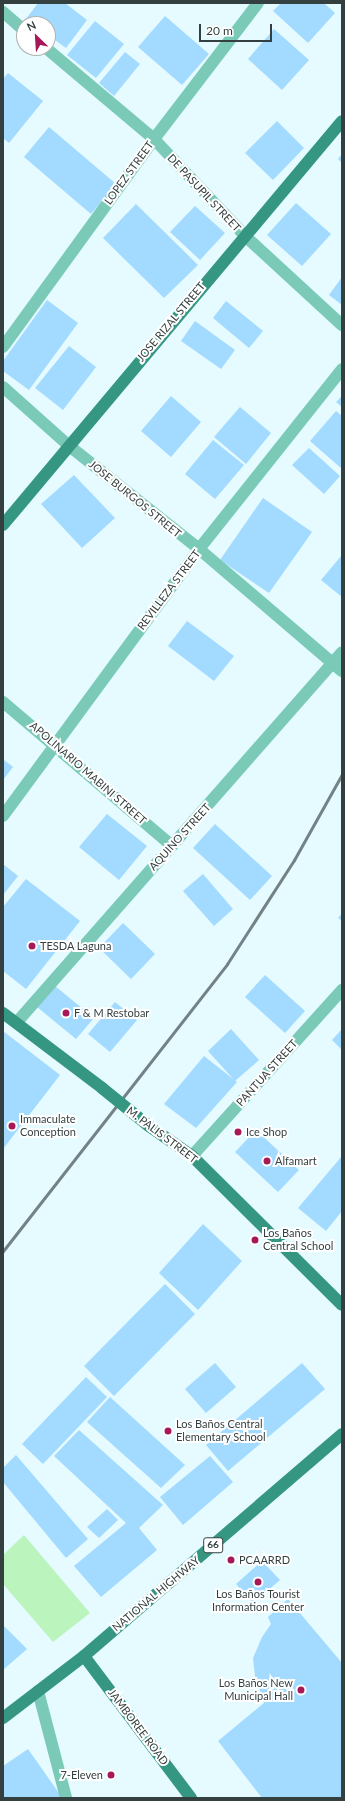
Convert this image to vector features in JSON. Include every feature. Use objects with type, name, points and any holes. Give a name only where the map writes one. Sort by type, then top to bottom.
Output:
[{"type":"main road","name":"JOSE RIZAL STREET","points":[[3,525],[244,235],[342,121]]},
{"type":"main road","name":"M. PALIS STREET","points":[[3,1013],[17,1022],[149,1126],[192,1156],[342,1305]]},
{"type":"main road","name":"NATIONAL HIGHWAY","points":[[3,1718],[84,1656],[342,1434]]},
{"type":"main road","name":"JAMBOREE ROAD","points":[[84,1656],[191,1798]]},
{"type":"street","name":"LOPEZ STREET","points":[[3,347],[154,139],[258,3]]},
{"type":"street","points":[[3,12],[16,23]]},
{"type":"street","name":"DE PASUPIL STREET","points":[[55,56],[154,139],[244,235],[342,325]]},
{"type":"street","name":"REVILLEZA STREET","points":[[3,816],[199,549],[342,369]]},
{"type":"street","name":"JOSE BURGOS STREET","points":[[3,387],[68,445],[199,549],[337,668]]},
{"type":"street","name":"AQUINO STREET","points":[[17,1022],[172,846],[337,668],[342,652]]},
{"type":"street","name":"APOLINARIO MABINI STREET","points":[[3,702],[55,744],[172,846]]},
{"type":"street","name":"PANTUA STREET","points":[[192,1156],[342,990]]},
{"type":"street","points":[[38,1691],[66,1798]]},
{"type":"green space","points":[[24,1535],[90,1613],[53,1642],[3,1584],[3,1555]]},
{"type":"building","points":[[38,3],[65,3],[87,20],[66,48],[56,41],[56,16],[28,16]]},
{"type":"building","points":[[281,3],[324,3],[335,13],[308,43],[273,11]]},
{"type":"building","points":[[165,16],[209,54],[182,85],[138,47]]},
{"type":"building","points":[[95,21],[124,44],[96,78],[67,55]]},
{"type":"building","points":[[274,29],[309,60],[282,90],[248,59]]},
{"type":"building","points":[[125,52],[140,64],[114,96],[99,83]]},
{"type":"building","points":[[8,73],[43,101],[9,143],[3,138],[3,79]]},
{"type":"building","points":[[277,121],[304,148],[273,180],[245,153]]},
{"type":"building","points":[[49,127],[116,184],[91,214],[24,157]]},
{"type":"building","points":[[342,154],[342,163],[338,159]]},
{"type":"building","points":[[296,203],[331,234],[302,266],[267,235]]},
{"type":"building","points":[[136,204],[198,265],[164,298],[103,238]]},
{"type":"building","points":[[195,206],[225,233],[200,260],[170,232]]},
{"type":"building","points":[[342,277],[342,305],[329,295]]},
{"type":"building","points":[[47,300],[78,323],[29,390],[3,371],[3,361]]},
{"type":"building","points":[[226,301],[263,331],[249,348],[213,318]]},
{"type":"building","points":[[195,321],[235,350],[221,369],[181,341]]},
{"type":"building","points":[[69,346],[96,367],[63,410],[35,388]]},
{"type":"building","points":[[171,396],[201,422],[171,457],[141,431]]},
{"type":"building","points":[[342,396],[342,407],[336,402]]},
{"type":"building","points":[[240,407],[271,433],[246,464],[214,437]]},
{"type":"building","points":[[336,411],[342,416],[342,469],[310,441]]},
{"type":"building","points":[[213,440],[244,465],[215,499],[185,474]]},
{"type":"building","points":[[309,448],[340,476],[324,494],[292,465]]},
{"type":"building","points":[[74,475],[115,518],[82,548],[41,504]]},
{"type":"building","points":[[263,498],[312,532],[269,593],[220,560]]},
{"type":"building","points":[[342,555],[342,597],[321,580]]},
{"type":"building","points":[[187,621],[234,656],[214,681],[168,646]]},
{"type":"building","points":[[3,759],[13,767],[3,780]]},
{"type":"building","points":[[107,814],[147,846],[119,880],[79,847]]},
{"type":"building","points":[[215,824],[272,876],[250,900],[193,848]]},
{"type":"building","points":[[3,864],[18,876],[3,895]]},
{"type":"building","points":[[203,874],[233,909],[214,926],[183,891]]},
{"type":"building","name":"TESDA Laguna","points":[[26,879],[80,921],[26,989],[3,971],[3,907]]},
{"type":"building","points":[[342,913],[342,921],[338,918]]},
{"type":"building","points":[[123,923],[155,954],[131,979],[99,948]]},
{"type":"building","points":[[265,975],[305,1011],[285,1033],[245,997]]},
{"type":"building","name":"F & M Restobar","points":[[55,986],[94,1018],[76,1039],[37,1007]]},
{"type":"building","points":[[115,1002],[137,1020],[110,1052],[88,1034]]},
{"type":"building","points":[[231,1029],[259,1060],[235,1081],[208,1051]]},
{"type":"building","points":[[342,1029],[342,1050],[332,1040]]},
{"type":"building","points":[[3,1031],[60,1075],[3,1149]]},
{"type":"building","points":[[204,1056],[237,1082],[196,1128],[164,1104]]},
{"type":"building","name":"Alfamart","points":[[256,1130],[299,1170],[278,1192],[235,1152]]},
{"type":"building","points":[[342,1156],[342,1211],[326,1231],[298,1208]]},
{"type":"building","points":[[203,1224],[242,1261],[198,1310],[159,1273]]},
{"type":"building","points":[[165,1284],[195,1314],[114,1396],[84,1366]]},
{"type":"building","points":[[215,1363],[236,1387],[206,1413],[185,1389]]},
{"type":"building","points":[[302,1363],[325,1389],[228,1471],[206,1445]]},
{"type":"building","points":[[86,1377],[107,1397],[43,1464],[22,1444]]},
{"type":"building","points":[[110,1397],[185,1465],[161,1488],[87,1422]]},
{"type":"building","points":[[79,1430],[163,1505],[139,1528],[157,1550],[101,1597],[74,1566],[126,1523],[54,1456]]},
{"type":"building","points":[[16,1455],[88,1539],[66,1558],[3,1482],[3,1468]]},
{"type":"building","points":[[210,1456],[233,1482],[183,1525],[160,1497]]},
{"type":"building","points":[[107,1509],[118,1520],[99,1538],[87,1527]]},
{"type":"building","name":"Los Baños Tourist Information Center","points":[[262,1561],[280,1580],[253,1603],[236,1584]]},
{"type":"building","name":"Los Baños New Municipal Hall","points":[[288,1599],[342,1663],[342,1798],[262,1798],[218,1741],[264,1703],[255,1676],[253,1658],[262,1637],[271,1624],[268,1617]]},
{"type":"building","points":[[3,1625],[27,1649],[3,1670]]},
{"type":"building","points":[[28,1749],[61,1796],[58,1798],[3,1798],[3,1766]]},
{"type":"railway","points":[[3,1251],[227,964],[294,860],[342,774]]},
{"type":"place","name":"TESDA Laguna","points":[[32,946]]},
{"type":"place","name":"F & M Restobar","points":[[66,1013]]},
{"type":"place","name":"Immaculate Conception","points":[[12,1126]]},
{"type":"place","name":"Ice Shop","points":[[238,1132]]},
{"type":"place","name":"Alfamart","points":[[267,1161]]},
{"type":"place","name":"Los Baños Central School","points":[[255,1240]]},
{"type":"place","name":"Los Baños Central Elementary School","points":[[168,1431]]},
{"type":"place","name":"PCAARRD","points":[[231,1560]]},
{"type":"place","name":"Los Baños Tourist Information Center","points":[[258,1582]]},
{"type":"place","name":"Los Baños New Municipal Hall","points":[[301,1690]]},
{"type":"place","name":"7-Eleven","points":[[111,1775]]}]
